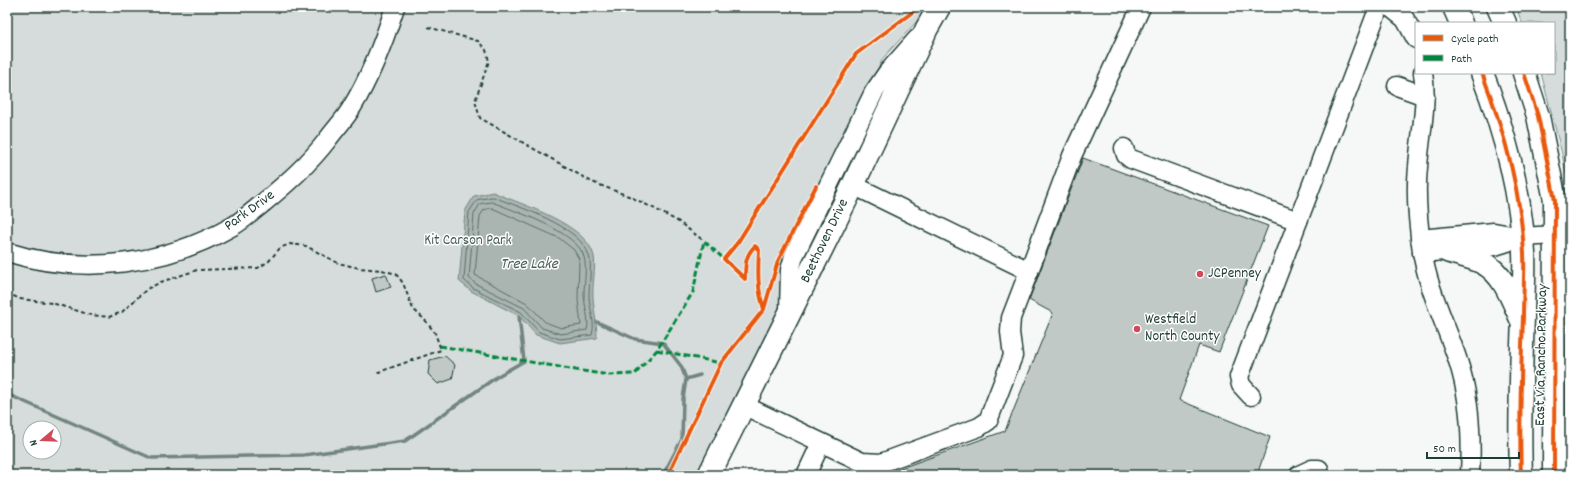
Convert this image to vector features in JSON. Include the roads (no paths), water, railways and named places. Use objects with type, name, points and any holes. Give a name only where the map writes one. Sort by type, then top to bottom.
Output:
[{"type":"main road","name":"Beethoven Drive","points":[[709,475],[853,185],[927,28],[939,7]]},
{"type":"main road","points":[[1454,7],[1461,22]]},
{"type":"main road","points":[[1498,7],[1505,22]]},
{"type":"main road","name":"East Via Rancho Parkway","points":[[1482,74],[1498,115],[1510,160],[1519,206],[1524,253],[1521,475]]},
{"type":"main road","name":"East Via Rancho Parkway","points":[[1524,74],[1538,116],[1555,200],[1565,235],[1554,475]]},
{"type":"main road","points":[[1447,251],[1482,262],[1491,268],[1506,287],[1523,322]]},
{"type":"street","name":"Park Drive","points":[[7,252],[60,264],[103,264],[125,262],[146,259],[182,250],[233,226],[274,194],[311,161],[352,108],[384,41],[395,7]]},
{"type":"street","points":[[743,405],[862,462],[881,463],[979,427],[988,421],[1013,356],[1010,332],[1011,318],[1072,156],[1141,7]]},
{"type":"street","points":[[1251,396],[1241,386],[1239,377],[1379,7]]},
{"type":"street","points":[[1390,7],[1405,19],[1415,37]]},
{"type":"street","points":[[788,315],[790,270],[794,256],[874,92],[887,73],[927,28]]},
{"type":"street","points":[[1423,74],[1425,96],[1417,183],[1421,246],[1430,285],[1459,363],[1465,386],[1470,425],[1470,475]]},
{"type":"street","points":[[1397,86],[1425,96]]},
{"type":"street","points":[[1124,148],[1126,154],[1131,159],[1298,221]]},
{"type":"street","points":[[853,185],[1029,271]]},
{"type":"street","points":[[1421,246],[1494,232],[1522,237],[1565,235]]},
{"type":"street","points":[[1421,246],[1447,251],[1495,246],[1522,237]]},
{"type":"street","points":[[806,475],[821,443]]},
{"type":"street","points":[[1299,475],[1312,469],[1319,469]]},
{"type":"water","name":"Tree Lake","points":[[493,192],[551,216],[579,234],[589,245],[594,256],[593,298],[597,338],[560,343],[536,335],[519,316],[471,291],[459,281],[465,211],[474,196]]},
{"type":"waterway","points":[[7,394],[151,458],[304,455],[405,441],[498,376],[524,361],[519,316]]},
{"type":"waterway","points":[[597,322],[635,339],[663,343],[681,366],[686,379],[683,399],[682,439],[663,475]]},
{"type":"waterway","points":[[686,379],[700,375]]},
{"type":"place","name":"JCPenney","points":[[1200,274]]},
{"type":"place","name":"Westfield North County","points":[[1137,329]]},
{"type":"park label","name":"Kit Carson Park","points":[[468,241]]}]
